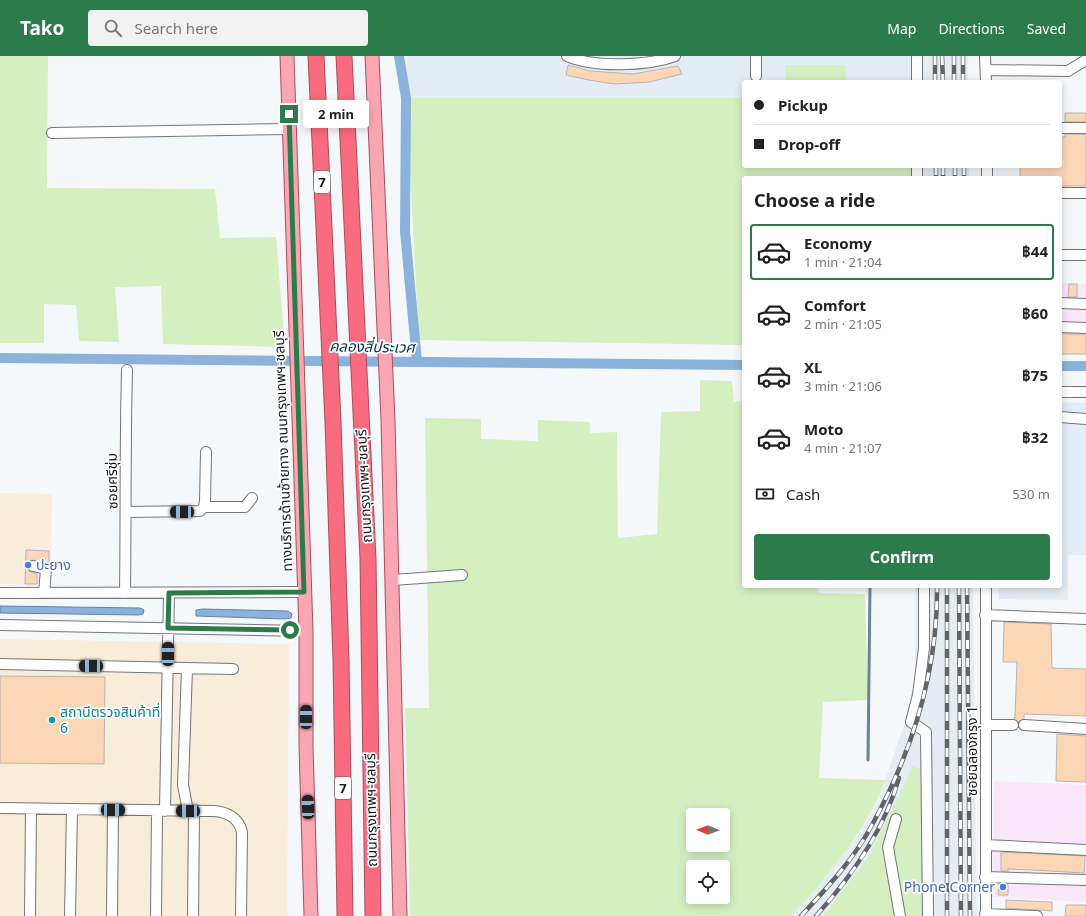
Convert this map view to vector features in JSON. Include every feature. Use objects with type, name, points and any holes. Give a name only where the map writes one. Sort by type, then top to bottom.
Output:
[{"type":"highway","name":"ถนนกรุงเทพฯ-ชลบุรี","points":[[316,56],[333,422],[341,660],[345,916]]},
{"type":"highway","name":"ถนนกรุงเทพฯ-ชลบุรี","points":[[344,56],[368,558],[373,916]]},
{"type":"main road","name":"ทางบริการด้านซ้ายทาง ถนนกรุงเทพฯ-ชลบุรี","points":[[287,56],[294,306],[306,631],[306,746],[311,916]]},
{"type":"main road","points":[[372,56],[382,305],[399,580],[397,748],[400,916]]},
{"type":"street","points":[[571,57],[610,64],[636,64],[676,56]]},
{"type":"street","points":[[756,56],[756,76]]},
{"type":"street","points":[[917,56],[917,80]]},
{"type":"street","points":[[985,56],[986,80]]},
{"type":"street","points":[[986,70],[1068,71],[1086,60]]},
{"type":"street","points":[[1062,128],[1086,128]]},
{"type":"street","points":[[52,134],[289,129]]},
{"type":"street","points":[[1062,193],[1086,193]]},
{"type":"street","points":[[1062,255],[1086,255]]},
{"type":"street","points":[[1062,303],[1086,304]]},
{"type":"street","points":[[1062,327],[1086,328]]},
{"type":"street","name":"ซอยศรีชุ่ม","points":[[124,593],[128,370]]},
{"type":"street","points":[[1062,392],[1086,392]]},
{"type":"street","points":[[1062,417],[1086,419]]},
{"type":"street","points":[[204,507],[206,452]]},
{"type":"street","points":[[126,512],[196,512],[204,507],[245,507],[252,498]]},
{"type":"street","points":[[33,566],[46,569],[44,593]]},
{"type":"street","points":[[399,580],[462,575]]},
{"type":"street","points":[[924,588],[924,648],[918,695],[911,722],[926,732],[928,916]]},
{"type":"street","name":"ซอยฉลองกรุง 1","points":[[986,588],[986,915]]},
{"type":"street","points":[[0,592],[304,592]]},
{"type":"street","points":[[156,916],[169,593]]},
{"type":"street","points":[[985,615],[1086,619]]},
{"type":"street","points":[[0,625],[306,631]]},
{"type":"street","points":[[0,664],[233,669]]},
{"type":"street","points":[[187,668],[183,785],[191,811],[193,916]]},
{"type":"street","points":[[986,725],[1014,725]]},
{"type":"street","points":[[1024,725],[1086,728]]},
{"type":"street","points":[[0,808],[222,812],[235,819],[241,826],[241,916]]},
{"type":"street","points":[[30,916],[32,808]]},
{"type":"street","points":[[70,916],[72,809]]},
{"type":"street","points":[[112,916],[113,810]]},
{"type":"street","points":[[896,819],[888,847],[900,916]]},
{"type":"street","points":[[986,845],[1086,850]]},
{"type":"street","points":[[985,877],[1086,880]]},
{"type":"street","points":[[986,915],[1037,916]]},
{"type":"shaded area","points":[[407,56],[968,56],[968,80],[742,80],[742,98],[406,98]]},
{"type":"shaded area","points":[[911,168],[969,168],[969,176],[911,176]]},
{"type":"shaded area","points":[[1062,283],[1086,284],[1086,354],[1062,354]]},
{"type":"shaded area","points":[[1062,402],[1086,403],[1086,555],[1068,555],[1068,600],[999,599],[999,588],[1062,588]]},
{"type":"shaded area","points":[[0,493],[52,494],[51,548],[24,548],[23,585],[0,584]]},
{"type":"shaded area","points":[[24,547],[51,548],[51,585],[23,585]]},
{"type":"shaded area","points":[[915,588],[973,588],[977,916],[792,916],[840,859],[859,833],[878,801],[906,719],[915,675]]},
{"type":"shaded area","points":[[0,639],[289,644],[287,916],[0,916]]},
{"type":"shaded area","points":[[994,781],[1086,785],[1086,902],[992,897]]},
{"type":"green space","points":[[0,56],[48,56],[47,188],[215,189],[220,238],[276,237],[285,347],[163,344],[161,286],[115,287],[119,342],[79,341],[76,305],[44,304],[44,343],[0,343]]},
{"type":"green space","points":[[785,65],[845,65],[846,80],[786,80]]},
{"type":"green space","points":[[406,98],[742,98],[742,168],[911,168],[911,176],[742,176],[742,345],[419,340]]},
{"type":"green space","points":[[700,380],[732,381],[734,402],[742,401],[742,588],[818,588],[819,593],[865,594],[868,700],[823,702],[819,778],[886,780],[878,799],[857,835],[832,869],[792,916],[410,916],[405,708],[429,708],[425,418],[481,419],[481,439],[538,441],[538,420],[590,422],[590,433],[617,432],[618,538],[657,534],[661,412],[700,411]]},
{"type":"green space","points":[[913,766],[925,771],[926,916],[823,916],[869,856]]},
{"type":"water","points":[[0,606],[140,608],[144,610],[143,614],[139,615],[0,613]]},
{"type":"water","points":[[196,610],[288,611],[292,614],[291,618],[285,619],[196,616]]},
{"type":"building","points":[[568,65],[590,71],[633,74],[678,66],[682,74],[649,82],[614,84],[566,75]]},
{"type":"building","points":[[1065,113],[1086,113],[1086,122],[1065,122]]},
{"type":"building","points":[[1065,134],[1086,134],[1086,186],[1062,186],[1062,176],[1020,176],[1020,168],[1062,168],[1062,137],[1065,137]]},
{"type":"building","points":[[1069,284],[1077,284],[1077,297],[1068,297]]},
{"type":"building","points":[[1062,334],[1086,334],[1086,354],[1062,354]]},
{"type":"building","name":"ปะยาง","points":[[26,550],[49,551],[49,562],[31,560],[27,564],[29,571],[37,574],[37,584],[25,584]]},
{"type":"building","points":[[1004,622],[1051,624],[1052,668],[1086,669],[1086,716],[1024,714],[1024,719],[1018,722],[1014,719],[1017,662],[1003,662]]},
{"type":"building","name":"สถานีตรวจสินค้าที่ 6","points":[[0,676],[105,677],[104,764],[0,763]]},
{"type":"building","points":[[1057,734],[1086,736],[1086,782],[1056,781]]},
{"type":"building","points":[[1001,852],[1085,856],[1084,873],[1008,869],[1008,871],[1001,871]]},
{"type":"building","name":"Phone Corner","points":[[999,884],[1008,884],[1008,895],[998,895]]},
{"type":"building","points":[[1006,900],[1052,902],[1052,911],[1006,908]]},
{"type":"building","points":[[1066,905],[1086,905],[1086,916],[1065,916]]},
{"type":"waterway","points":[[399,56],[406,98],[405,231],[417,362]]},
{"type":"waterway","name":"คลองสี่ประเวศ","points":[[0,358],[742,365]]},
{"type":"waterway","name":"คลองสี่ประเวศ","points":[[1062,366],[1086,366]]},
{"type":"waterway","points":[[868,760],[870,588]]},
{"type":"railway","points":[[935,56],[935,80]]},
{"type":"railway","points":[[942,56],[943,80]]},
{"type":"railway","points":[[954,56],[954,80]]},
{"type":"railway","points":[[963,56],[963,80]]},
{"type":"railway","points":[[936,168],[936,176]]},
{"type":"railway","points":[[943,168],[943,176]]},
{"type":"railway","points":[[955,168],[955,176]]},
{"type":"railway","points":[[964,168],[964,176]]},
{"type":"railway","points":[[801,916],[830,884],[857,850],[872,825],[899,769],[920,710],[927,679],[933,649],[937,588]]},
{"type":"railway","points":[[947,588],[947,916]]},
{"type":"railway","points":[[959,588],[961,916]]},
{"type":"railway","points":[[967,588],[970,916]]},
{"type":"railway","points":[[816,916],[854,869],[876,834],[893,798],[899,778]]},
{"type":"place","name":"ปะยาง","points":[[28,565]]},
{"type":"place","name":"สถานีตรวจสินค้าที่ 6","points":[[52,720]]},
{"type":"place","name":"Phone Corner","points":[[1003,887]]},
{"type":"route","points":[[289,114],[304,592],[169,593],[168,628],[290,630]]}]
